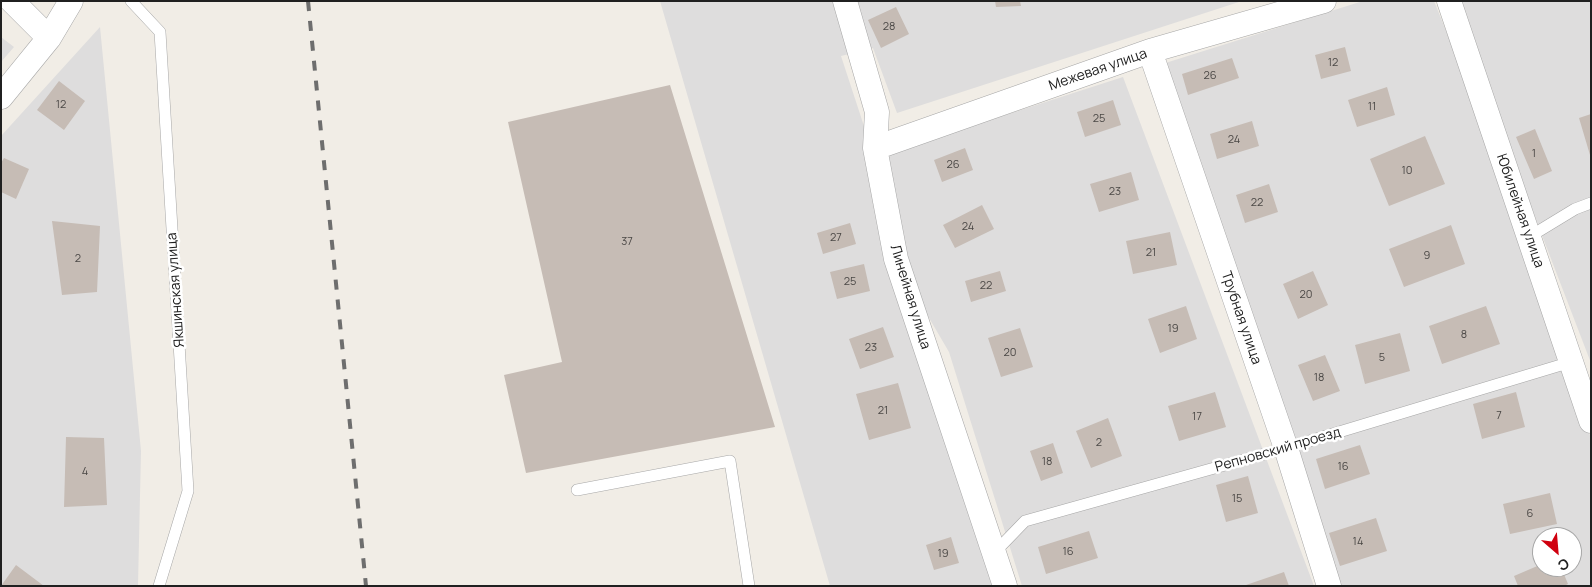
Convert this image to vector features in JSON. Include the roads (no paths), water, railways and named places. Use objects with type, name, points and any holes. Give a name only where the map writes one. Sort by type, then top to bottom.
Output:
[{"type":"street","points":[[12,1],[48,38]]},
{"type":"street","points":[[1,97],[48,38],[71,1]]},
{"type":"street","name":"Линейная улица","points":[[845,1],[877,112],[875,148],[896,259],[1005,586]]},
{"type":"street","name":"Межевая улица","points":[[875,148],[1150,51],[1324,1]]},
{"type":"street","name":"Юбилейная улица","points":[[1449,1],[1591,420]]},
{"type":"street","name":"Трубная улица","points":[[1150,51],[1286,448],[1329,586]]},
{"type":"lane","name":"Якшинская улица","points":[[131,1],[160,32],[188,492],[159,586]]},
{"type":"lane","points":[[1529,237],[1575,209],[1591,204]]},
{"type":"lane","name":"Репновский проезд","points":[[995,552],[1025,521],[1286,448],[1571,362]]},
{"type":"lane","points":[[577,490],[730,461],[749,586]]},
{"type":"railway","points":[[308,1],[366,586]]}]
